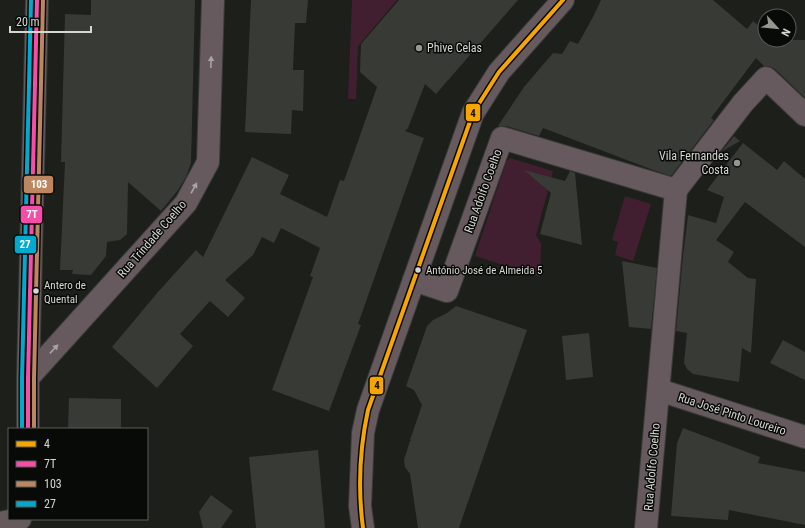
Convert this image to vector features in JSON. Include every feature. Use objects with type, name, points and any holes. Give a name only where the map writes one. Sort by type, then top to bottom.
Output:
[{"type":"street","points":[[28,428],[37,0]]},
{"type":"street","name":"Rua Trindade Coelho","points":[[28,378],[186,203],[208,162],[213,0]]},
{"type":"street","points":[[363,528],[360,506],[364,426],[368,410],[473,113],[499,72],[563,0]]},
{"type":"street","points":[[676,190],[743,103],[766,78],[805,115]]},
{"type":"street","name":"Rua Adolfo Coelho","points":[[414,280],[447,291],[502,138],[676,190],[646,528]]},
{"type":"street","name":"Rua José Pinto Loureiro","points":[[659,390],[805,437]]},
{"type":"street","points":[[0,523],[15,520]]},
{"type":"shaded area","points":[[352,0],[397,0],[358,46],[356,99],[348,99]]},
{"type":"shaded area","points":[[510,158],[553,171],[536,235],[541,244],[540,277],[475,256],[506,162]]},
{"type":"shaded area","points":[[625,196],[651,204],[633,261],[615,255],[618,242],[612,240]]},
{"type":"building","points":[[91,0],[195,0],[191,163],[186,177],[178,190],[161,211],[128,182],[127,234],[120,240],[107,242],[106,256],[91,275],[72,274],[73,270],[60,270],[65,162],[61,162],[65,14],[91,15]]},
{"type":"building","points":[[251,0],[308,0],[306,23],[295,23],[293,70],[304,70],[303,111],[292,110],[291,134],[245,132]]},
{"type":"building","points":[[399,0],[518,0],[436,94],[425,84],[408,128],[405,131],[424,138],[358,324],[361,325],[329,411],[272,390],[313,277],[310,276],[320,248],[281,228],[274,243],[262,237],[253,255],[225,280],[245,298],[228,317],[210,301],[180,334],[193,346],[157,388],[112,347],[158,292],[196,250],[203,257],[252,157],[289,175],[280,194],[327,217],[340,180],[344,181],[377,87],[360,72],[361,44]]},
{"type":"building","points":[[601,0],[713,0],[747,29],[753,21],[757,24],[757,48],[797,48],[797,40],[805,40],[805,98],[775,69],[769,66],[764,66],[756,58],[711,118],[714,120],[671,176],[543,128],[539,136],[506,126],[498,126],[524,87],[553,53],[562,54],[570,41],[578,44]]},
{"type":"building","points":[[734,136],[740,141],[721,152]]},
{"type":"building","points":[[743,143],[777,170],[784,161],[805,179],[805,247],[745,202],[716,240],[734,252],[728,262],[748,278],[756,279],[751,353],[742,348],[739,382],[693,374],[687,369],[684,363],[687,333],[676,331],[688,215],[716,223],[724,197],[707,190]]},
{"type":"building","points":[[524,170],[565,181],[570,171],[575,173],[582,245],[540,234],[551,193]]},
{"type":"building","points":[[622,261],[657,268],[651,329],[629,327]]},
{"type":"building","points":[[456,306],[527,330],[459,528],[418,528],[410,474],[405,467],[404,460],[410,441],[412,441],[410,440],[422,405],[414,390],[406,386],[427,326],[433,320],[447,313]]},
{"type":"building","points":[[589,333],[593,377],[566,380],[562,336]]},
{"type":"building","points":[[783,340],[805,352],[805,380],[770,363]]},
{"type":"building","points":[[69,398],[121,399],[121,428],[68,428]]},
{"type":"building","points":[[683,428],[760,457],[758,463],[805,472],[805,525],[729,510],[728,520],[671,516],[677,443]]},
{"type":"building","points":[[318,450],[325,528],[256,528],[249,457]]},
{"type":"building","points":[[211,495],[233,511],[221,528],[203,528],[199,512]]},
{"type":"transit line","name":"27","points":[[22,428],[31,0]]},
{"type":"transit line","name":"7T","points":[[28,428],[37,0]]},
{"type":"transit line","name":"103","points":[[34,428],[43,0]]},
{"type":"transit line","name":"4","points":[[363,528],[360,484],[363,439],[368,410],[473,113],[499,72],[563,0]]},
{"type":"place","name":"Phive Celas","points":[[419,48]]},
{"type":"place","name":"Vila Fernandes Costa","points":[[737,163]]},
{"type":"place","name":"António José de Almeida 5","points":[[418,270]]},
{"type":"place","name":"Antero de Quental","points":[[36,291]]}]
